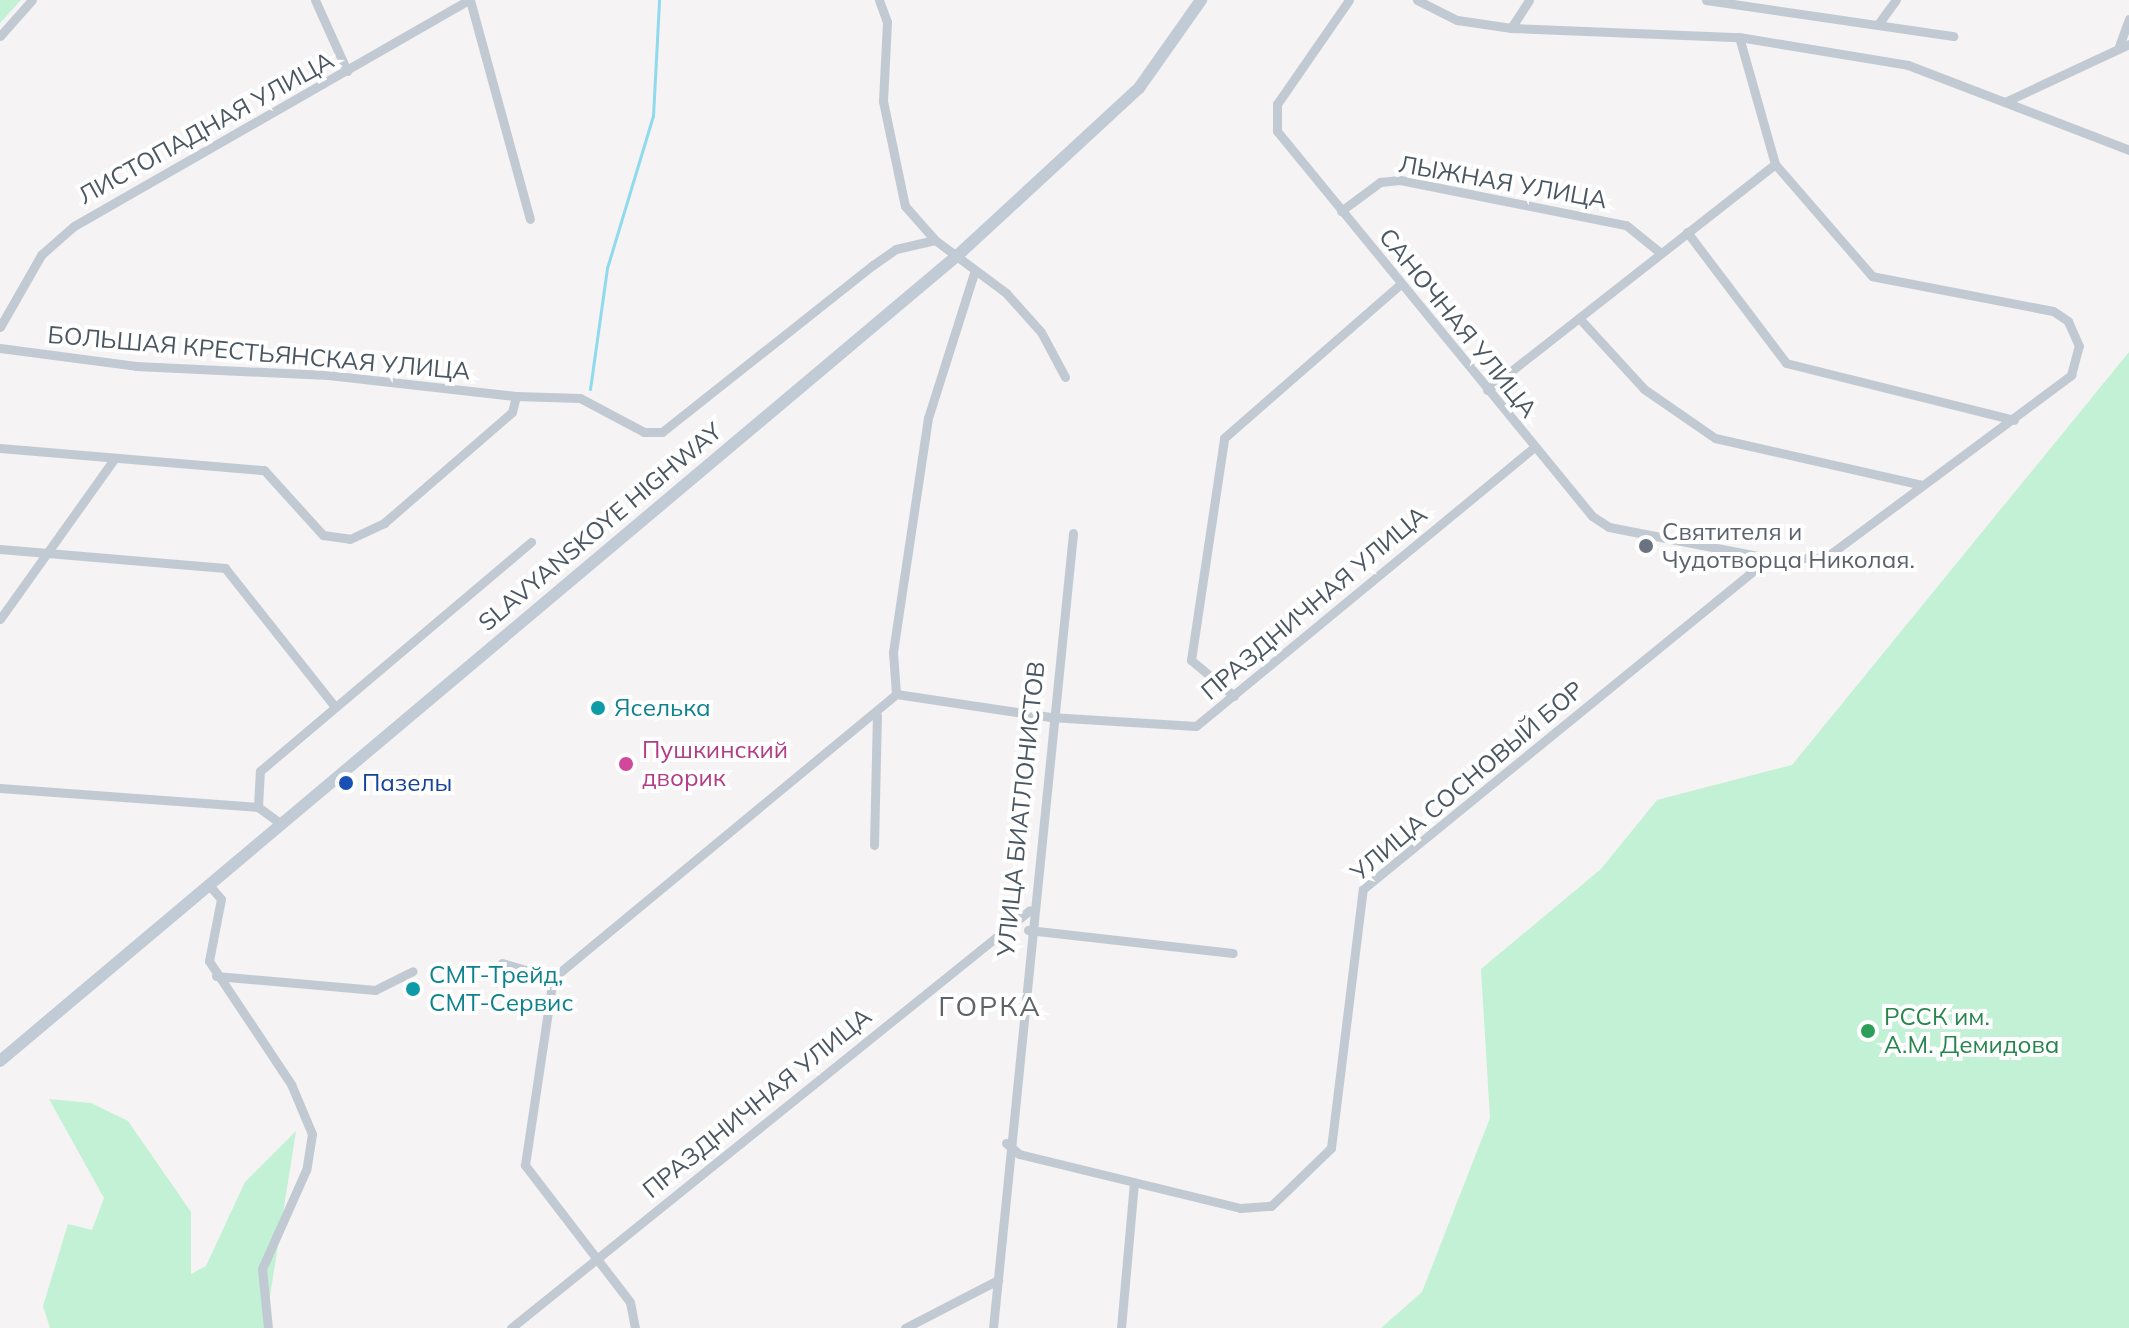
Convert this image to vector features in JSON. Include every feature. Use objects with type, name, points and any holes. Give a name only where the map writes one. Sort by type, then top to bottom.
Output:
[{"type":"main road","name":"SLAVYANSKOYE HIGHWAY","points":[[0,1061],[958,255],[1139,88],[1201,0]]},
{"type":"street","points":[[0,36],[32,0]]},
{"type":"street","points":[[315,0],[347,71]]},
{"type":"street","name":"ЛИСТОПАДНАЯ УЛИЦА","points":[[0,327],[41,255],[74,226],[469,0],[530,219]]},
{"type":"street","points":[[879,0],[887,22],[883,101],[905,206],[935,240],[958,255],[974,273],[1006,293],[1041,332],[1065,377]]},
{"type":"street","name":"САНОЧНАЯ УЛИЦА","points":[[1349,0],[1275,117],[1277,131],[1398,286],[1534,447],[1609,527],[1769,558]]},
{"type":"street","points":[[1417,0],[1457,20],[1511,28],[1739,37],[1908,65],[2129,150]]},
{"type":"street","points":[[1511,28],[1529,0]]},
{"type":"street","points":[[1706,0],[1953,36]]},
{"type":"street","points":[[1879,23],[1896,0]]},
{"type":"street","points":[[2118,49],[2129,19]]},
{"type":"street","points":[[1739,37],[1775,164],[1872,276],[2053,311],[2074,331],[2079,346],[2071,375],[1825,558],[1769,558]]},
{"type":"street","points":[[2007,101],[2129,44]]},
{"type":"street","points":[[1487,390],[1658,251],[1775,164]]},
{"type":"street","name":"ЛЫЖНАЯ УЛИЦА","points":[[1341,211],[1380,182],[1400,180],[1626,225],[1658,251]]},
{"type":"street","points":[[1687,232],[1786,363],[2014,420]]},
{"type":"street","name":"БОЛЬШАЯ КРЕСТЬЯНСКАЯ УЛИЦА","points":[[0,348],[136,366],[328,375],[516,396],[580,398],[644,432],[662,432],[873,265],[896,249],[935,240]]},
{"type":"street","points":[[635,1328],[630,1302],[525,1165],[553,978],[877,715],[896,694],[893,652],[928,418],[974,273]]},
{"type":"street","points":[[1234,696],[1191,660],[1224,438],[1398,286]]},
{"type":"street","points":[[1579,318],[1644,389],[1715,438],[1922,485]]},
{"type":"street","points":[[0,448],[264,470],[323,535],[350,539],[384,523],[512,412],[516,396]]},
{"type":"street","name":"ПРАЗДНИЧНАЯ УЛИЦА","points":[[896,694],[1050,717],[1196,726],[1534,447]]},
{"type":"street","points":[[0,619],[114,459]]},
{"type":"street","name":"УЛИЦА БИАТЛОНИСТОВ","points":[[993,1328],[1006,1143],[1050,717],[1073,533]]},
{"type":"street","points":[[258,807],[260,771],[531,542]]},
{"type":"street","points":[[0,549],[225,568],[335,707]]},
{"type":"street","name":"УЛИЦА СОСНОВЫЙ БОР","points":[[1006,1143],[1019,1154],[1134,1183],[1262,1209],[1313,1171],[1331,1148],[1363,889],[1769,558]]},
{"type":"street","points":[[874,845],[877,715]]},
{"type":"street","points":[[0,788],[258,807],[281,824]]},
{"type":"street","points":[[209,885],[221,899],[207,946],[216,976],[291,1084],[312,1134],[306,1170],[262,1269],[268,1328]]},
{"type":"street","name":"ПРАЗДНИЧНАЯ УЛИЦА","points":[[511,1328],[1030,910]]},
{"type":"street","points":[[1028,930],[1233,953]]},
{"type":"street","points":[[502,963],[553,978]]},
{"type":"street","points":[[216,976],[375,990],[413,971]]},
{"type":"street","points":[[1121,1328],[1134,1183]]},
{"type":"street","points":[[905,1328],[998,1280]]},
{"type":"green space","points":[[0,0],[21,0],[0,23]]},
{"type":"green space","name":"РССК им. А.М. Демидова","points":[[2129,352],[2129,1328],[1381,1328],[1422,1292],[1490,1118],[1481,969],[1601,869],[1657,800],[1792,765]]},
{"type":"green space","points":[[49,1099],[91,1103],[128,1121],[191,1212],[191,1274],[206,1266],[245,1182],[296,1131],[265,1328],[50,1328],[43,1306],[68,1224],[92,1230],[104,1198]]},
{"type":"waterway","points":[[590,389],[607,268],[653,116],[659,0]]},
{"type":"place","name":"Святителя и Чудотворца Николая.","points":[[1646,546]]},
{"type":"place","name":"Яселька","points":[[598,708]]},
{"type":"place","name":"Пушкинский дворик","points":[[626,764]]},
{"type":"place","name":"Пазелы","points":[[346,783]]},
{"type":"place","name":"СМТ-Трейд, СМТ-Сервис","points":[[413,989]]},
{"type":"place","name":"РССК им. А.М. Демидова","points":[[1868,1031]]},
{"type":"district","name":"ГОРКА","points":[[990,1006]]}]
